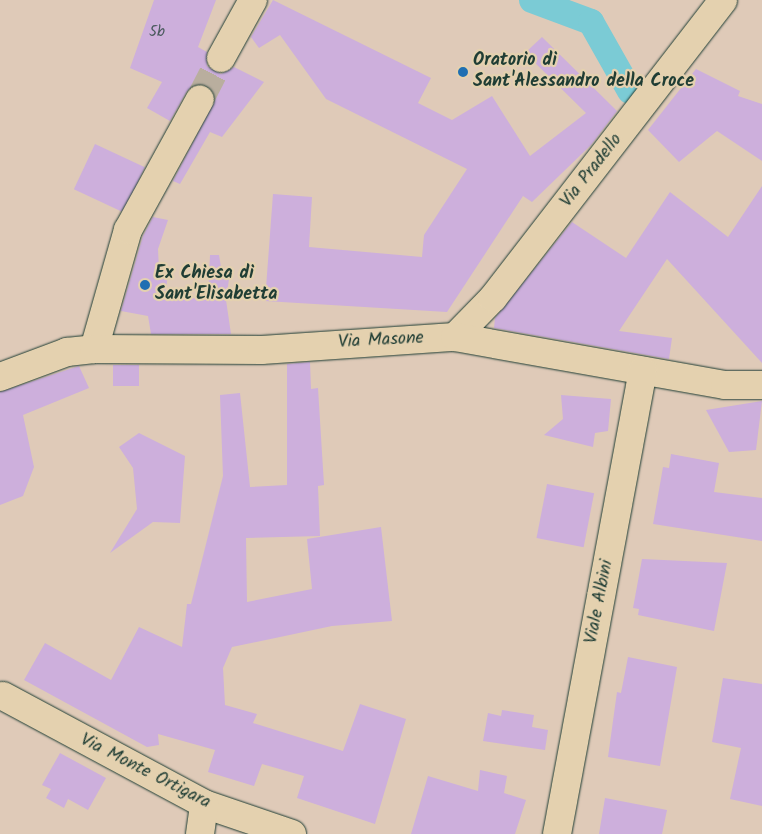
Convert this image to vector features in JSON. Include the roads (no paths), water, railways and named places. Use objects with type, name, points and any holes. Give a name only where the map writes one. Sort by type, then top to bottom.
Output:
[{"type":"street","points":[[221,58],[253,0]]},
{"type":"street","name":"Via Pradello","points":[[455,336],[493,298],[723,0]]},
{"type":"street","points":[[94,349],[128,230],[200,99]]},
{"type":"street","name":"Via Masone","points":[[0,376],[67,352],[94,349],[262,350],[455,336],[725,385],[762,385]]},
{"type":"street","name":"Viale Albini","points":[[557,834],[643,371]]},
{"type":"street","name":"Via Monte Ortigara","points":[[3,696],[204,804],[292,834]]},
{"type":"street","points":[[200,834],[204,804]]},
{"type":"waterway","points":[[532,0],[591,22],[630,91]]},
{"type":"tunnel","points":[[200,99],[221,58]]},
{"type":"place","name":"Oratorio di Sant'Alessandro della Croce","points":[[463,72]]},
{"type":"place","name":"Ex Chiesa di Sant'Elisabetta","points":[[145,285]]}]
